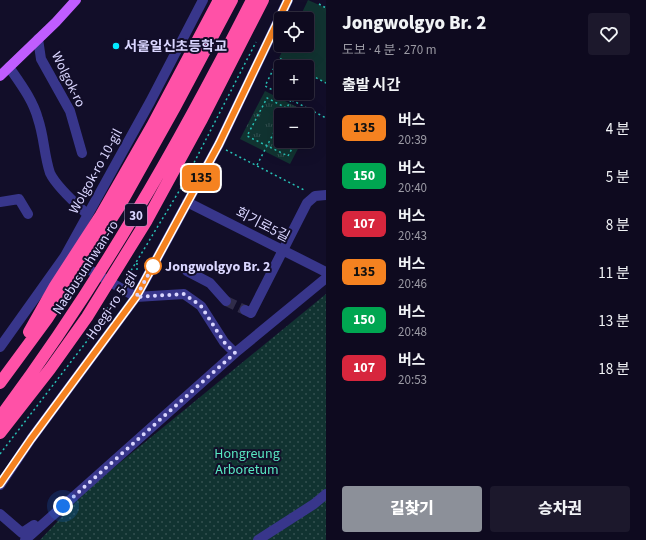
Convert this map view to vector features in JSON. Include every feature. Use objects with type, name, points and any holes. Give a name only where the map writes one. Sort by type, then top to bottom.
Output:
[{"type":"highway","points":[[0,377],[38,317],[54,286],[101,215],[152,126],[219,0]]},
{"type":"highway","name":"Naebusunhwan-ro","points":[[0,383],[47,319],[119,207],[175,107],[232,0]]},
{"type":"highway","name":"Naebusunhwan-ro","points":[[0,417],[53,345],[134,218],[182,134],[252,0]]},
{"type":"highway","points":[[0,434],[50,369],[87,317],[137,237],[190,141],[263,0]]},
{"type":"main road","name":"Wolgok-ro","points":[[0,76],[76,0]]},
{"type":"street","name":"Wolgok-ro 10-gil","points":[[0,347],[65,256],[150,102],[202,0]]},
{"type":"street","name":"Hoegi-ro 5-gil","points":[[0,484],[31,439],[136,297],[218,146],[288,0]]},
{"type":"street","name":"Wolgok-ro","points":[[38,39],[41,59],[70,111],[82,153]]},
{"type":"street","points":[[9,68],[24,90],[38,117],[51,175],[69,198],[87,214]]},
{"type":"street","points":[[245,310],[251,313],[307,203],[315,196],[326,195]]},
{"type":"street","points":[[0,202],[19,199],[28,214]]},
{"type":"street","name":"회기로5길","points":[[188,202],[326,272]]},
{"type":"street","points":[[65,256],[136,297],[184,294],[201,306],[224,342],[235,353]]},
{"type":"street","points":[[188,271],[210,284],[226,301]]},
{"type":"street","points":[[25,540],[235,353],[326,278]]},
{"type":"street","points":[[258,540],[314,504],[326,494]]},
{"type":"street","points":[[0,514],[22,533],[63,506]]},
{"type":"path","points":[[318,4],[326,8]]},
{"type":"path","points":[[274,67],[265,86],[274,91]]},
{"type":"path","points":[[314,77],[326,83]]},
{"type":"path","points":[[292,148],[288,156],[248,136],[267,98],[287,108],[291,100],[326,118]]},
{"type":"path","points":[[257,166],[274,132]]},
{"type":"path","points":[[218,146],[315,196]]},
{"type":"green space","points":[[308,0],[326,8],[326,83],[314,77],[314,60],[283,60],[279,58],[282,52],[314,52],[314,12],[302,12]]},
{"type":"green space","points":[[265,91],[274,96],[274,100],[283,100],[299,108],[274,108],[274,148],[298,148],[290,164],[240,139]]},
{"type":"green space","name":"Hongreung Arboretum","points":[[326,294],[326,540],[40,540],[89,488]]},
{"type":"pier","points":[[241,0],[250,0],[98,273],[0,412],[0,392],[53,323],[90,267],[162,145]]},
{"type":"tunnel","points":[[226,301],[245,310]]},
{"type":"bus line","name":"135","points":[[0,484],[31,439],[136,297],[219,144],[288,0]]},
{"type":"place","name":"서울일신초등학교","points":[[116,46]]},
{"type":"place","name":"Jongwolgyo Br. 2","points":[[153,266]]},
{"type":"route","points":[[63,506],[235,353],[224,342],[201,306],[184,294],[136,297],[153,266]]}]
